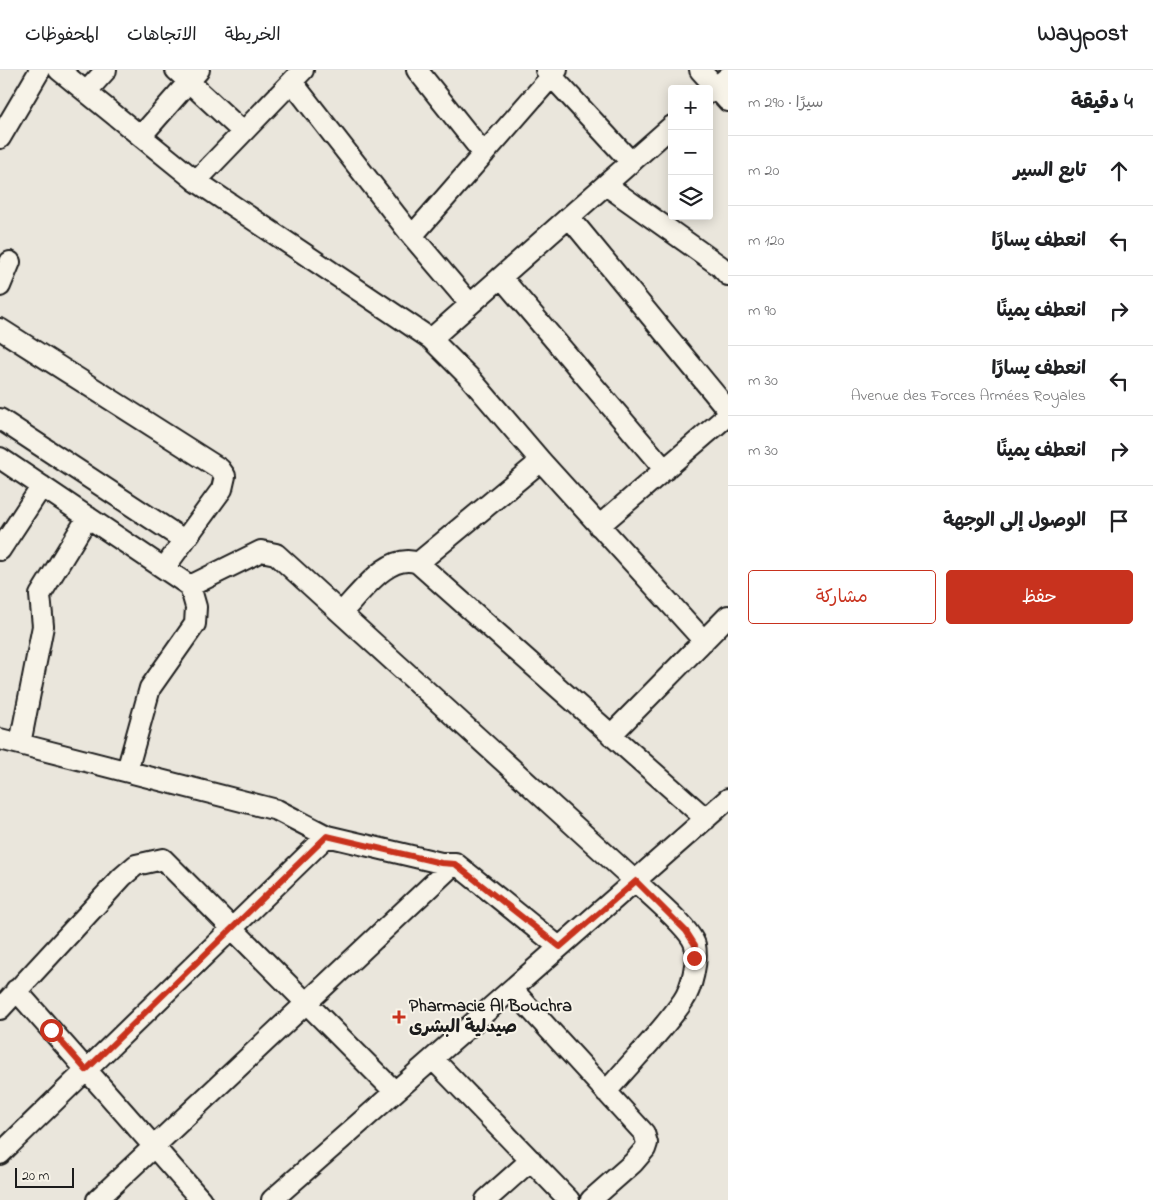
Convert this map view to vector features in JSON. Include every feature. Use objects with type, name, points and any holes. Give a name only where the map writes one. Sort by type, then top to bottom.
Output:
[{"type":"street","points":[[0,138],[40,70]]},
{"type":"street","points":[[59,70],[142,135],[196,181],[431,338],[470,378],[541,461],[704,641]]},
{"type":"street","points":[[87,91],[106,70]]},
{"type":"street","points":[[417,70],[484,154]]},
{"type":"street","points":[[700,70],[720,90]]},
{"type":"street","points":[[412,236],[484,154],[552,72],[631,162]]},
{"type":"street","points":[[142,135],[188,74],[243,132]]},
{"type":"street","points":[[196,181],[297,76],[412,236],[470,304]]},
{"type":"street","points":[[431,338],[668,130]]},
{"type":"street","points":[[606,185],[720,266],[728,275]]},
{"type":"street","points":[[569,217],[728,410]]},
{"type":"street","points":[[0,286],[10,262]]},
{"type":"street","points":[[501,278],[664,470]]},
{"type":"street","points":[[0,329],[220,469],[225,476],[222,489],[164,567]]},
{"type":"street","points":[[600,526],[728,415]]},
{"type":"street","points":[[0,419],[184,540]]},
{"type":"street","points":[[418,563],[541,461]]},
{"type":"street","points":[[1,462],[42,486],[190,586],[196,607],[195,624],[150,688],[127,771]]},
{"type":"street","points":[[0,550],[42,486]]},
{"type":"street","points":[[20,744],[42,626],[40,595],[88,517]]},
{"type":"street","points":[[190,586],[261,551],[276,554],[636,881],[686,931],[695,945],[692,976],[683,1000],[606,1092]]},
{"type":"street","points":[[341,613],[387,567],[400,560],[408,559],[418,563],[706,819]]},
{"type":"street","points":[[611,735],[728,616]]},
{"type":"street","points":[[0,739],[277,810],[327,836],[441,863],[455,864],[560,947]]},
{"type":"street","points":[[272,1200],[728,799]]},
{"type":"street","points":[[0,1154],[327,836]]},
{"type":"street","points":[[0,1009],[122,877],[136,866],[148,861],[162,859],[395,1092]]},
{"type":"street","points":[[97,1200],[455,864]]},
{"type":"street","points":[[16,990],[201,1200]]},
{"type":"street","points":[[512,990],[644,1133],[647,1143],[645,1149],[633,1163],[591,1200]]},
{"type":"street","points":[[433,1059],[570,1200]]},
{"type":"street","points":[[486,1200],[531,1160]]},
{"type":"place","name":"Pharmacie Al Bouchra صيدلية البشرى","points":[[399,1017]]},
{"type":"route","points":[[51,1030],[86,1070],[327,836],[441,863],[455,864],[560,947],[636,881],[686,931],[695,945],[694,958]]}]
